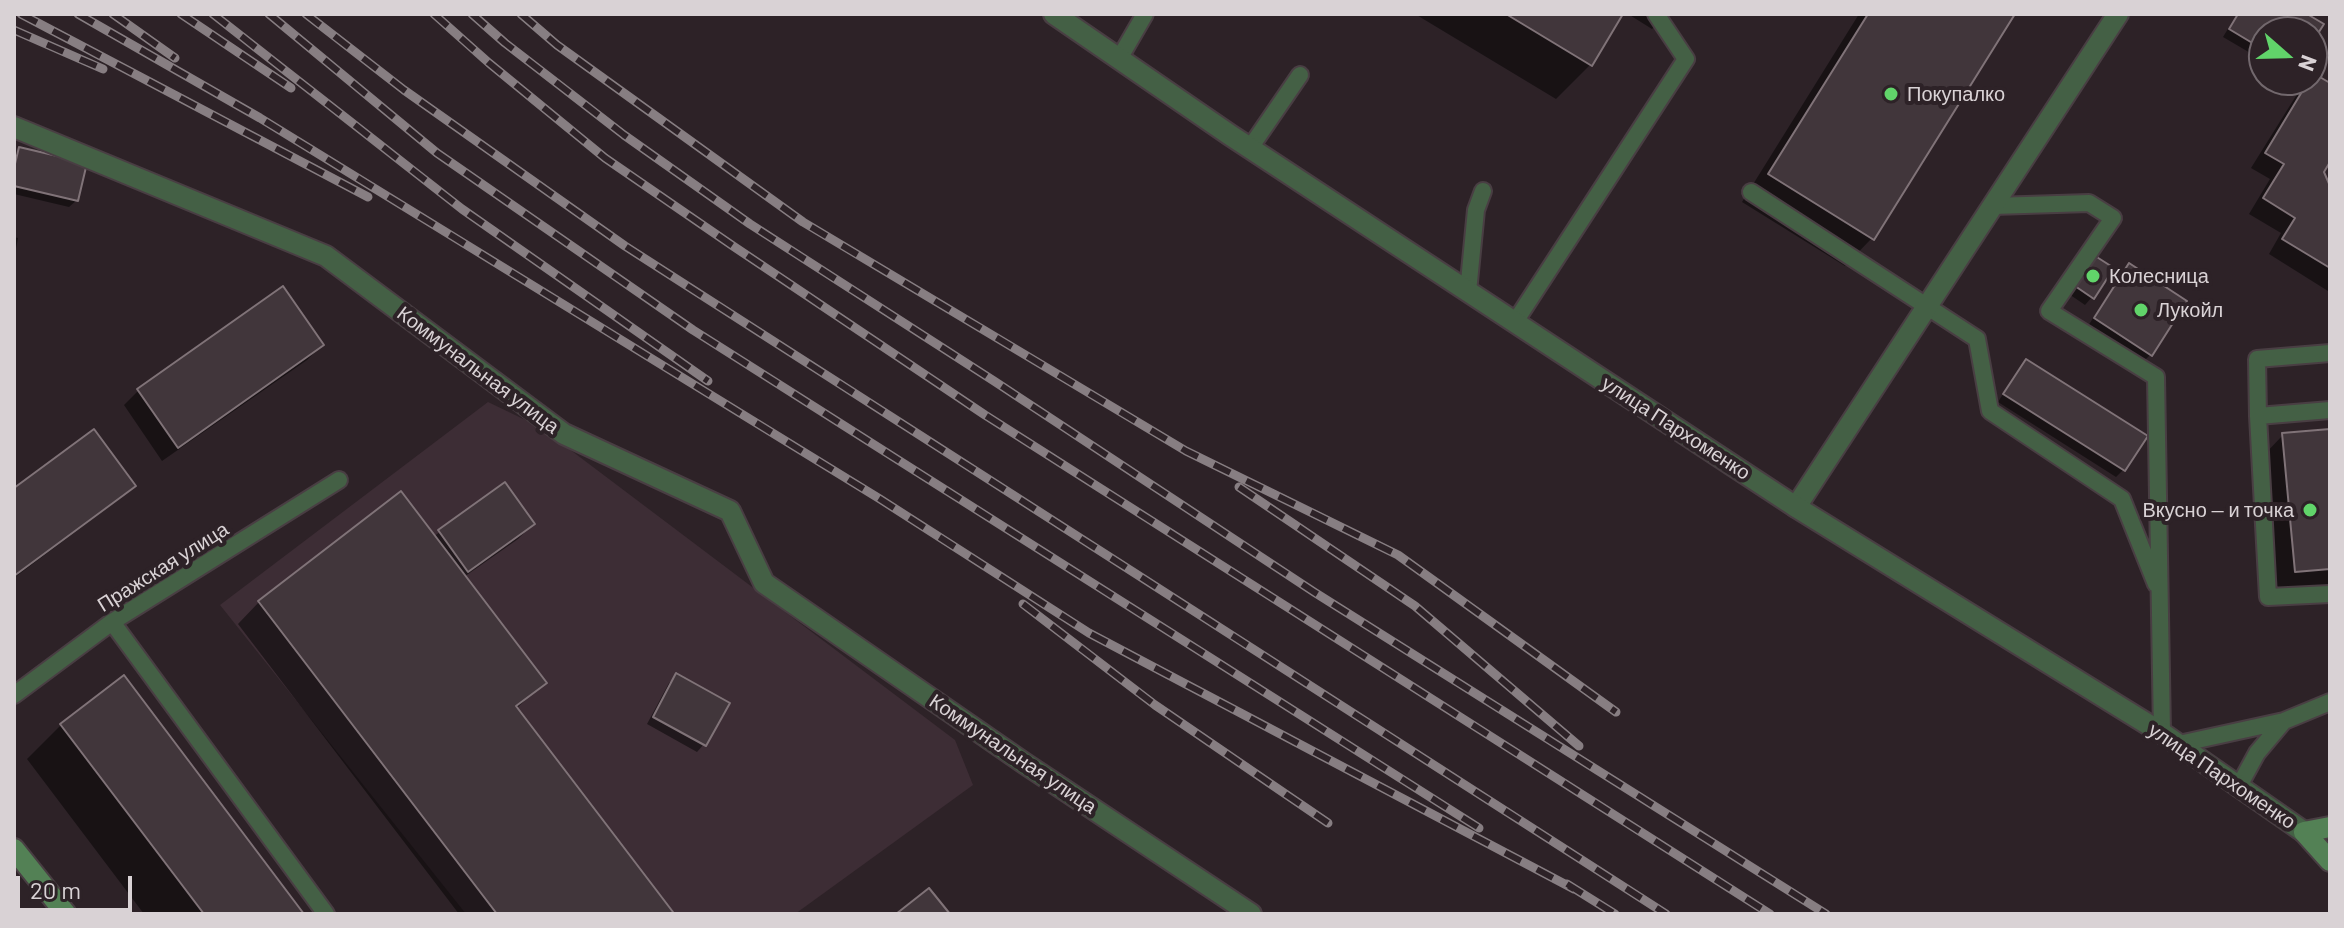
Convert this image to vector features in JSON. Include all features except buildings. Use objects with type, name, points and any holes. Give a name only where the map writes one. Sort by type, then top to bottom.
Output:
[{"type":"main road","points":[[2304,832],[2330,827]]},
{"type":"main road","points":[[2304,832],[2330,849]]},
{"type":"main road","points":[[2304,832],[2330,861]]},
{"type":"main road","points":[[14,849],[66,914]]},
{"type":"street","name":"улица Пархоменко","points":[[1054,14],[1250,148],[1796,507],[2170,739],[2304,832]]},
{"type":"street","points":[[1796,507],[2118,14]]},
{"type":"street","name":"Коммунальная улица","points":[[14,127],[326,256],[564,434],[730,511],[764,583],[1024,763],[1251,914]]},
{"type":"lane","points":[[1119,59],[1145,14]]},
{"type":"lane","points":[[1515,322],[1686,59],[1656,14]]},
{"type":"lane","points":[[1250,148],[1300,75]]},
{"type":"lane","points":[[1468,292],[1476,210],[1483,191]]},
{"type":"lane","points":[[1751,192],[1977,339],[1990,411],[2122,499],[2160,593]]},
{"type":"lane","points":[[1993,206],[2089,203],[2113,218],[2049,311],[2156,377],[2160,593],[2170,739],[2284,721],[2330,702]]},
{"type":"lane","points":[[2330,353],[2257,359],[2268,597],[2330,594]]},
{"type":"lane","points":[[2258,416],[2330,410]]},
{"type":"lane","name":"Пражская улица","points":[[14,695],[112,622],[339,480]]},
{"type":"lane","points":[[112,622],[326,914]]},
{"type":"lane","points":[[2239,786],[2257,753],[2284,721]]},
{"type":"shaded area","points":[[488,402],[540,427],[955,740],[973,785],[795,914],[466,914],[220,605]]},
{"type":"railway","points":[[21,14],[368,197]]},
{"type":"railway","points":[[78,14],[260,118],[880,499],[1089,633],[1574,889]]},
{"type":"railway","points":[[113,14],[175,58]]},
{"type":"railway","points":[[181,14],[291,88]]},
{"type":"railway","points":[[213,14],[462,209],[708,381]]},
{"type":"railway","points":[[269,14],[437,153],[693,330],[1479,828]]},
{"type":"railway","points":[[306,14],[404,90],[625,246],[1666,914]]},
{"type":"railway","points":[[434,14],[605,158],[733,246],[985,415],[1770,914]]},
{"type":"railway","points":[[472,14],[624,135],[750,224],[1314,592],[1826,914]]},
{"type":"railway","points":[[521,14],[557,45],[803,222],[1186,451],[1398,555],[1616,712]]},
{"type":"railway","points":[[14,30],[103,69]]},
{"type":"railway","points":[[1239,487],[1415,606],[1579,746]]},
{"type":"railway","points":[[1023,604],[1155,705],[1328,823]]},
{"type":"railway","points":[[1567,884],[1615,914]]},
{"type":"place","name":"Покупалко","points":[[1891,94]]},
{"type":"place","name":"Колесница","points":[[2093,276]]},
{"type":"place","name":"Лукойл","points":[[2141,310]]},
{"type":"place","name":"Вкусно — и точка","points":[[2310,510]]}]
